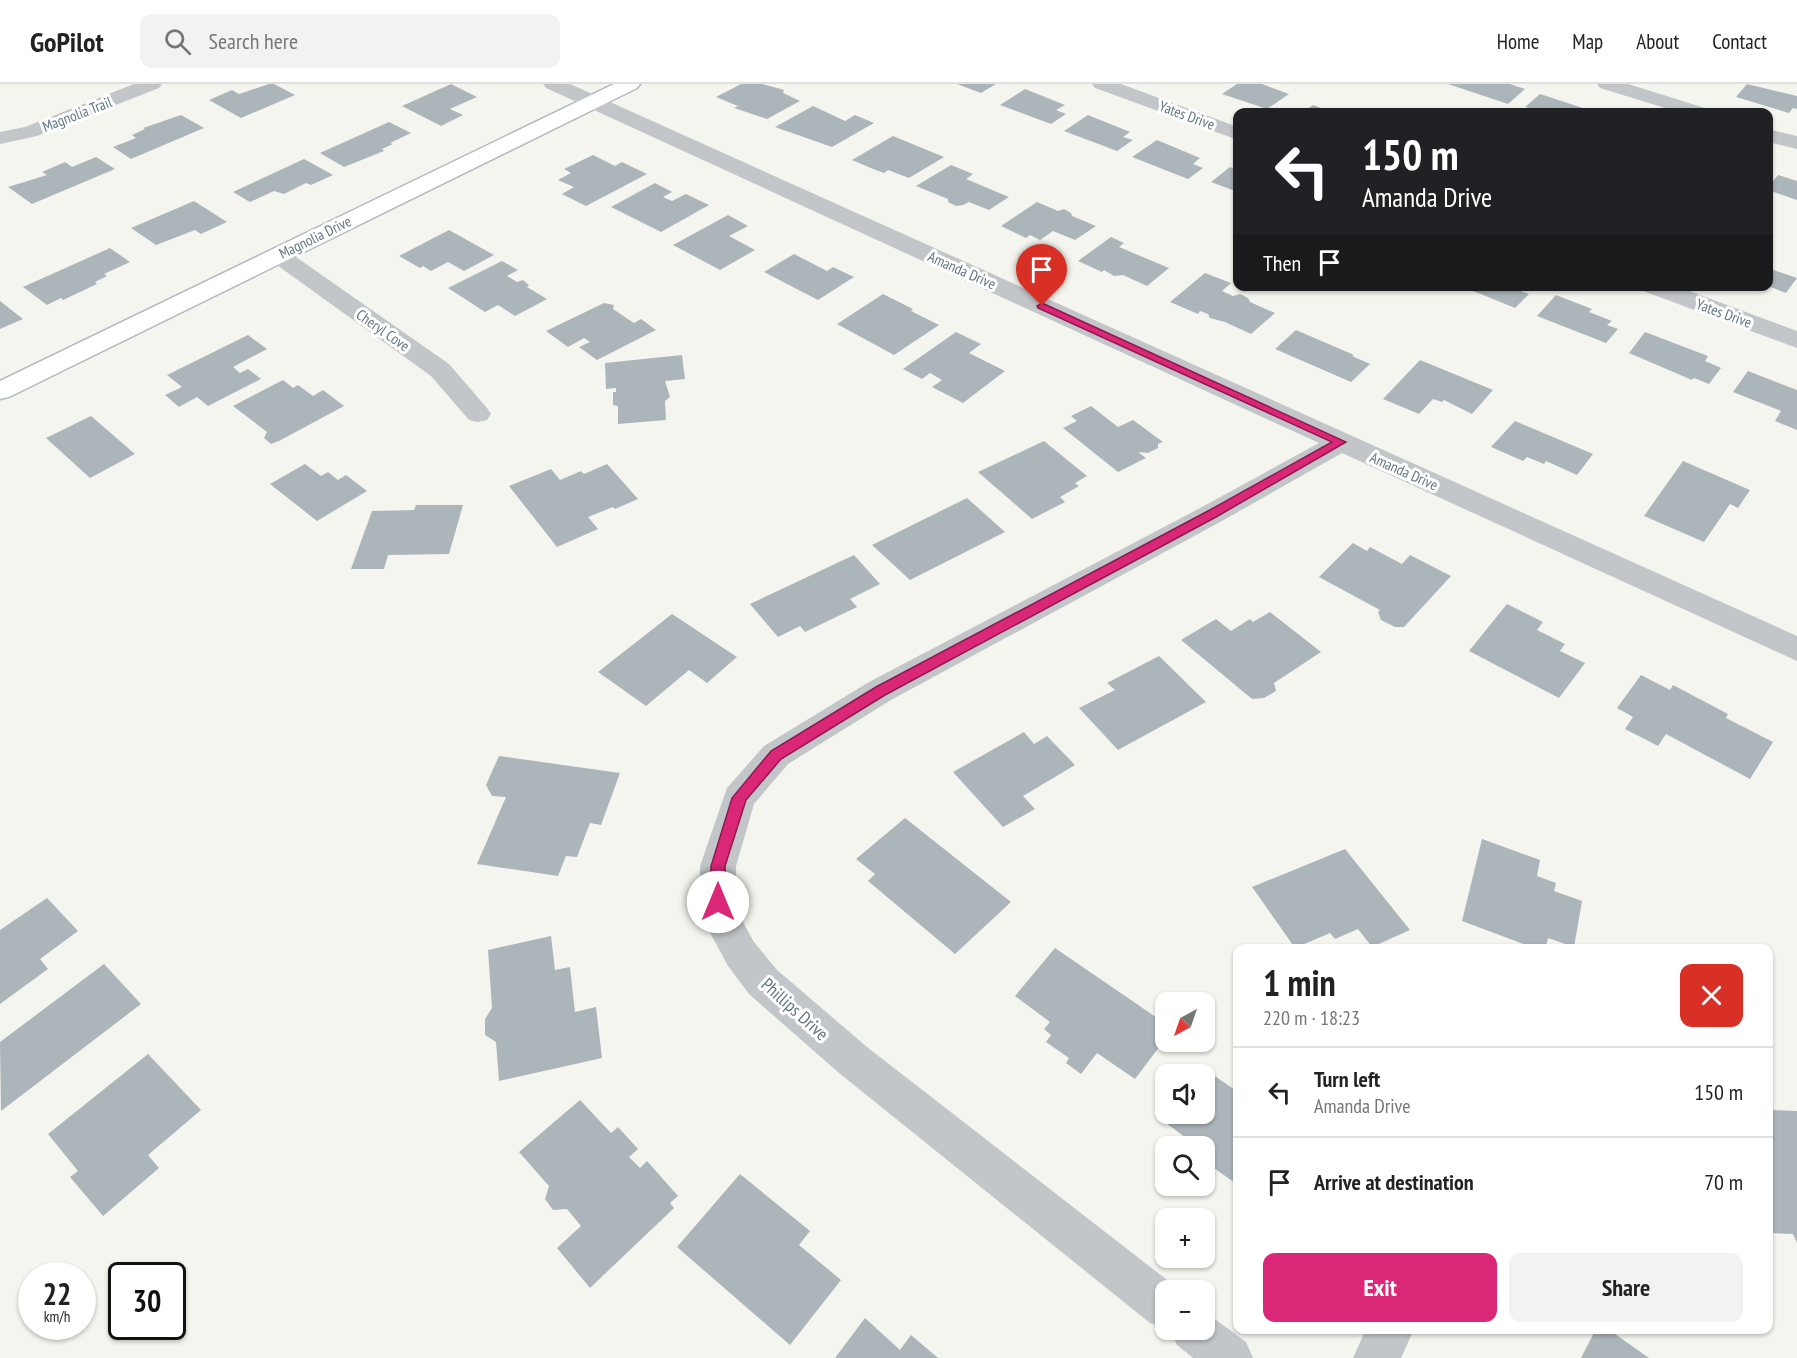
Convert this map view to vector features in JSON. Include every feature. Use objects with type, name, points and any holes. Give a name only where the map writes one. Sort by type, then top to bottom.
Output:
[{"type":"street","name":"Magnolia Trail","points":[[0,138],[40,128],[152,84]]},
{"type":"street","name":"Amanda Drive","points":[[553,84],[1797,649]]},
{"type":"street","name":"Magnolia Drive","points":[[0,390],[630,84]]},
{"type":"street","name":"Yates Drive","points":[[1102,84],[1233,132]]},
{"type":"street","points":[[1607,84],[1685,108]]},
{"type":"street","points":[[1773,137],[1797,144]]},
{"type":"street","name":"Cheryl Cove","points":[[278,255],[440,370],[478,414]]},
{"type":"street","name":"Yates Drive","points":[[1665,291],[1797,340]]},
{"type":"street","name":"Phillips Drive","points":[[1155,1298],[853,1060],[763,982],[741,954],[726,927],[718,902],[718,866],[739,798],[776,755],[880,691],[1212,514],[1341,442]]},
{"type":"street","points":[[1376,1358],[1388,1334]]},
{"type":"street","points":[[1207,1340],[1230,1358]]},
{"type":"building","points":[[274,84],[295,95],[241,118],[209,100],[232,90],[239,94]]},
{"type":"building","points":[[451,84],[477,97],[450,109],[463,115],[441,126],[402,106]]},
{"type":"building","points":[[741,84],[762,84],[784,90],[783,93],[800,101],[767,119],[734,108],[738,106],[716,97]]},
{"type":"building","points":[[957,84],[996,84],[981,93]]},
{"type":"building","points":[[1237,84],[1262,84],[1289,94],[1268,108],[1264,108],[1222,94]]},
{"type":"building","points":[[1448,84],[1510,84],[1525,89],[1508,104]]},
{"type":"building","points":[[1747,84],[1797,96],[1797,109],[1793,108],[1789,113],[1736,97]]},
{"type":"building","points":[[1025,89],[1065,105],[1056,110],[1066,114],[1051,124],[1000,105]]},
{"type":"building","points":[[1540,94],[1583,108],[1528,108],[1525,107]]},
{"type":"building","points":[[813,106],[845,121],[855,115],[874,123],[832,147],[775,127]]},
{"type":"building","points":[[181,115],[204,128],[131,159],[113,147],[136,138],[132,135],[145,129],[143,128]]},
{"type":"building","points":[[1088,115],[1130,132],[1123,137],[1133,140],[1117,151],[1064,131]]},
{"type":"building","points":[[389,122],[411,133],[390,143],[393,144],[382,149],[384,151],[344,167],[320,153]]},
{"type":"building","points":[[893,136],[944,157],[909,178],[888,170],[884,173],[852,160]]},
{"type":"building","points":[[1157,140],[1200,158],[1193,164],[1203,168],[1188,179],[1132,157]]},
{"type":"building","points":[[593,155],[615,166],[622,162],[647,174],[586,206],[562,194],[574,187],[558,180],[571,173],[564,169]]},
{"type":"building","points":[[96,157],[115,169],[32,204],[8,187],[47,175],[42,172],[65,162],[72,167]]},
{"type":"building","points":[[304,159],[333,175],[311,185],[306,183],[284,194],[274,191],[250,202],[233,192]]},
{"type":"building","points":[[951,165],[973,174],[966,179],[1009,197],[989,210],[969,202],[956,206],[948,202],[948,199],[916,186]]},
{"type":"building","points":[[1230,167],[1233,168],[1233,190],[1211,182]]},
{"type":"building","points":[[1778,175],[1797,181],[1797,200],[1773,192],[1773,181]]},
{"type":"building","points":[[655,183],[672,192],[663,197],[672,201],[686,194],[709,205],[661,232],[611,207]]},
{"type":"building","points":[[194,201],[227,222],[201,234],[195,230],[156,245],[131,228]]},
{"type":"building","points":[[1037,202],[1058,211],[1064,209],[1072,216],[1096,226],[1075,240],[1053,231],[1040,240],[1030,235],[1026,238],[1001,226]]},
{"type":"building","points":[[728,215],[748,226],[729,236],[755,250],[720,270],[673,245]]},
{"type":"building","points":[[449,230],[494,255],[464,271],[448,262],[431,271],[423,266],[420,268],[399,256]]},
{"type":"building","points":[[1111,237],[1124,243],[1119,247],[1169,268],[1147,286],[1123,275],[1114,276],[1104,270],[1102,272],[1078,261]]},
{"type":"building","points":[[110,248],[130,262],[104,274],[107,276],[95,282],[97,284],[63,300],[61,298],[47,305],[23,287]]},
{"type":"building","points":[[794,254],[827,271],[833,267],[854,277],[818,300],[764,272]]},
{"type":"building","points":[[502,261],[518,270],[507,276],[517,282],[523,280],[529,285],[527,287],[547,299],[515,316],[498,305],[485,312],[448,288]]},
{"type":"building","points":[[1773,270],[1797,278],[1786,293],[1773,288]]},
{"type":"building","points":[[1205,273],[1231,283],[1222,291],[1233,296],[1240,294],[1248,298],[1250,302],[1275,313],[1251,334],[1210,318],[1208,314],[1200,311],[1198,314],[1170,302]]},
{"type":"building","points":[[1473,291],[1521,291],[1529,294],[1515,308]]},
{"type":"building","points":[[883,294],[939,325],[894,355],[837,324]]},
{"type":"building","points":[[1556,295],[1592,309],[1589,312],[1612,321],[1607,325],[1618,329],[1606,343],[1537,316]]},
{"type":"building","points":[[0,301],[23,319],[0,329]]},
{"type":"building","points":[[604,303],[614,305],[613,309],[634,323],[641,319],[656,330],[597,360],[579,347],[590,342],[584,338],[568,347],[546,331]]},
{"type":"building","points":[[1296,330],[1370,364],[1351,382],[1275,349]]},
{"type":"building","points":[[956,332],[981,344],[969,353],[1005,371],[963,403],[932,387],[942,380],[930,373],[922,379],[903,369]]},
{"type":"building","points":[[1645,332],[1708,356],[1705,361],[1721,368],[1709,384],[1694,378],[1692,380],[1629,353]]},
{"type":"building","points":[[248,335],[267,349],[233,367],[240,373],[248,369],[261,379],[208,406],[197,397],[179,407],[165,395],[182,387],[167,375]]},
{"type":"building","points":[[682,355],[685,379],[665,381],[670,397],[665,401],[666,420],[618,424],[618,406],[613,405],[613,392],[616,392],[616,388],[606,389],[605,363]]},
{"type":"building","points":[[1420,360],[1493,390],[1472,414],[1444,400],[1442,402],[1433,399],[1419,414],[1383,399]]},
{"type":"building","points":[[1748,371],[1797,390],[1797,430],[1775,421],[1781,411],[1733,392]]},
{"type":"building","points":[[283,380],[293,388],[298,385],[313,396],[323,390],[344,406],[271,444],[264,438],[267,432],[233,406]]},
{"type":"building","points":[[1091,406],[1118,427],[1133,420],[1163,442],[1158,444],[1158,448],[1148,453],[1138,452],[1146,458],[1118,472],[1063,428],[1077,421],[1071,416]]},
{"type":"building","points":[[91,416],[135,454],[90,478],[46,438]]},
{"type":"building","points":[[1515,421],[1593,454],[1577,475],[1546,461],[1544,464],[1527,457],[1523,461],[1491,447]]},
{"type":"building","points":[[1044,441],[1087,476],[1075,483],[1079,486],[1060,497],[1065,502],[1032,519],[978,472]]},
{"type":"building","points":[[1683,461],[1750,490],[1738,508],[1730,504],[1704,542],[1644,516]]},
{"type":"building","points":[[305,464],[321,476],[328,472],[338,480],[346,475],[367,491],[317,521],[270,484]]},
{"type":"building","points":[[607,464],[638,499],[588,517],[598,529],[557,547],[509,486],[551,469],[560,480],[581,471],[584,474]]},
{"type":"building","points":[[967,498],[1005,532],[910,580],[872,545]]},
{"type":"building","points":[[416,505],[463,505],[449,554],[388,555],[384,569],[351,569],[372,511],[414,510]]},
{"type":"building","points":[[1353,543],[1367,551],[1370,547],[1402,564],[1410,555],[1451,576],[1404,627],[1395,627],[1381,620],[1378,612],[1380,610],[1319,577]]},
{"type":"building","points":[[854,555],[880,584],[850,599],[857,607],[805,632],[800,626],[778,637],[750,604]]},
{"type":"building","points":[[1507,604],[1543,622],[1537,630],[1565,644],[1560,651],[1585,663],[1559,698],[1469,651]]},
{"type":"building","points":[[1270,612],[1321,652],[1274,683],[1276,691],[1264,698],[1252,699],[1181,640],[1216,619],[1231,631],[1250,619],[1253,622]]},
{"type":"building","points":[[672,614],[737,657],[707,683],[689,670],[646,706],[598,672]]},
{"type":"building","points":[[1159,656],[1206,702],[1118,750],[1079,708],[1115,690],[1107,683]]},
{"type":"building","points":[[1641,675],[1670,690],[1673,685],[1728,714],[1726,718],[1773,742],[1750,779],[1666,734],[1658,746],[1625,729],[1633,717],[1617,708]]},
{"type":"building","points":[[1024,732],[1034,744],[1047,736],[1075,765],[1023,796],[1035,809],[1003,827],[953,772]]},
{"type":"building","points":[[499,756],[620,773],[601,825],[590,823],[577,857],[566,856],[558,876],[477,864],[506,797],[492,796],[486,785]]},
{"type":"building","points":[[905,818],[1011,902],[955,954],[868,881],[875,874],[856,859]]},
{"type":"building","points":[[1482,839],[1540,860],[1537,876],[1556,883],[1554,891],[1582,901],[1575,944],[1565,944],[1548,938],[1547,944],[1523,944],[1462,921]]},
{"type":"building","points":[[1345,849],[1410,930],[1379,944],[1370,944],[1358,929],[1335,939],[1330,933],[1304,944],[1292,944],[1252,887]]},
{"type":"building","points":[[47,898],[78,931],[40,959],[48,969],[0,1004],[0,930]]},
{"type":"building","points":[[551,936],[555,970],[570,967],[575,1012],[596,1007],[602,1058],[499,1081],[496,1042],[485,1035],[485,1019],[492,1008],[488,950]]},
{"type":"building","points":[[1055,948],[1155,1016],[1155,1052],[1135,1079],[1097,1053],[1081,1074],[1066,1063],[1069,1058],[1046,1042],[1051,1035],[1044,1029],[1050,1022],[1015,996]]},
{"type":"building","points":[[104,964],[141,1004],[1,1111],[0,1042]]},
{"type":"building","points":[[148,1054],[201,1110],[148,1155],[159,1168],[103,1216],[70,1177],[78,1171],[48,1134]]},
{"type":"building","points":[[1215,1076],[1233,1089],[1233,1181],[1215,1169],[1215,1136],[1183,1136],[1167,1124],[1215,1124]]},
{"type":"building","points":[[580,1100],[611,1133],[618,1127],[638,1149],[629,1157],[640,1168],[647,1161],[678,1196],[670,1203],[674,1208],[590,1288],[557,1248],[581,1226],[567,1209],[553,1210],[545,1199],[549,1186],[519,1152]]},
{"type":"building","points":[[1773,1110],[1797,1111],[1797,1243],[1793,1234],[1773,1233]]},
{"type":"building","points":[[740,1174],[810,1231],[799,1245],[841,1280],[790,1345],[677,1247]]},
{"type":"building","points":[[865,1318],[900,1350],[911,1335],[938,1358],[835,1358]]},
{"type":"building","points":[[1593,1334],[1615,1334],[1649,1358],[1581,1358]]},
{"type":"route","points":[[718,902],[718,866],[739,798],[776,755],[880,691],[1212,514],[1341,442],[1042,306]]}]
